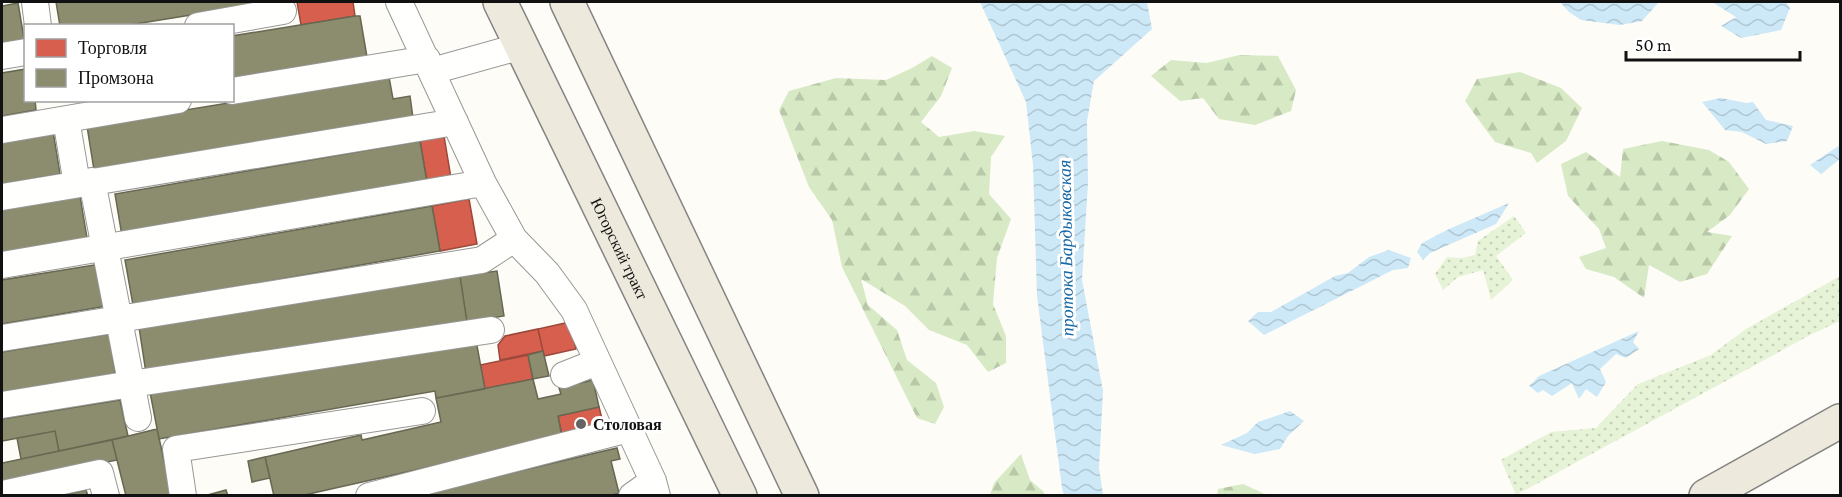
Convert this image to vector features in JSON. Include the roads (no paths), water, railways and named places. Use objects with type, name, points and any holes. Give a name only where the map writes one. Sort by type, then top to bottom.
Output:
[{"type":"main road","name":"Югорский тракт","points":[[500,2],[740,495]]},
{"type":"main road","points":[[567,2],[802,495]]},
{"type":"main road","points":[[1706,495],[1840,421]]},
{"type":"lane","points":[[35,2],[38,24]]},
{"type":"lane","points":[[399,2],[483,183],[514,239],[547,273],[574,310],[655,488],[632,495]]},
{"type":"lane","points":[[209,24],[283,11]]},
{"type":"lane","points":[[234,92],[429,65],[522,46]]},
{"type":"lane","points":[[2,56],[24,52]]},
{"type":"lane","points":[[2,130],[57,114],[145,103]]},
{"type":"lane","points":[[57,114],[85,183],[105,248],[138,418]]},
{"type":"lane","points":[[2,197],[455,122]]},
{"type":"lane","points":[[2,265],[483,183]]},
{"type":"lane","points":[[2,338],[482,260],[514,239]]},
{"type":"lane","points":[[2,405],[491,330]]},
{"type":"lane","points":[[564,375],[597,362]]},
{"type":"lane","points":[[183,495],[176,449],[422,411]]},
{"type":"lane","points":[[369,495],[629,429]]},
{"type":"lane","points":[[2,494],[100,473],[106,495]]},
{"type":"water","name":"протока Бардыковская","points":[[980,2],[1147,2],[1152,29],[1094,81],[1087,121],[1088,183],[1082,280],[1103,391],[1099,468],[1103,495],[1064,495],[1062,488],[1037,296],[1033,165],[1026,102]]},
{"type":"water","points":[[1560,2],[1658,3],[1642,21],[1620,25],[1581,20]]},
{"type":"water","points":[[1712,2],[1786,2],[1790,8],[1781,30],[1741,38],[1721,26],[1736,17]]},
{"type":"water","points":[[1721,98],[1746,103],[1753,102],[1766,120],[1793,126],[1787,141],[1766,144],[1742,132],[1725,130],[1702,102]]},
{"type":"water","points":[[1840,145],[1840,159],[1821,174],[1810,165]]},
{"type":"water","points":[[1509,203],[1496,224],[1430,253],[1423,260],[1417,252],[1422,243]]},
{"type":"water","points":[[1389,250],[1411,258],[1408,268],[1393,270],[1264,335],[1248,321],[1258,312],[1271,312],[1335,276],[1348,273],[1369,257]]},
{"type":"water","points":[[1639,331],[1633,342],[1639,349],[1626,358],[1616,354],[1600,369],[1606,382],[1597,397],[1586,389],[1579,399],[1572,383],[1552,396],[1543,390],[1538,393],[1529,386],[1539,376]]},
{"type":"water","points":[[1290,411],[1304,421],[1288,436],[1280,449],[1255,454],[1221,445],[1247,433],[1258,422]]},
{"type":"place","name":"Столовая","points":[[581,424]]}]
